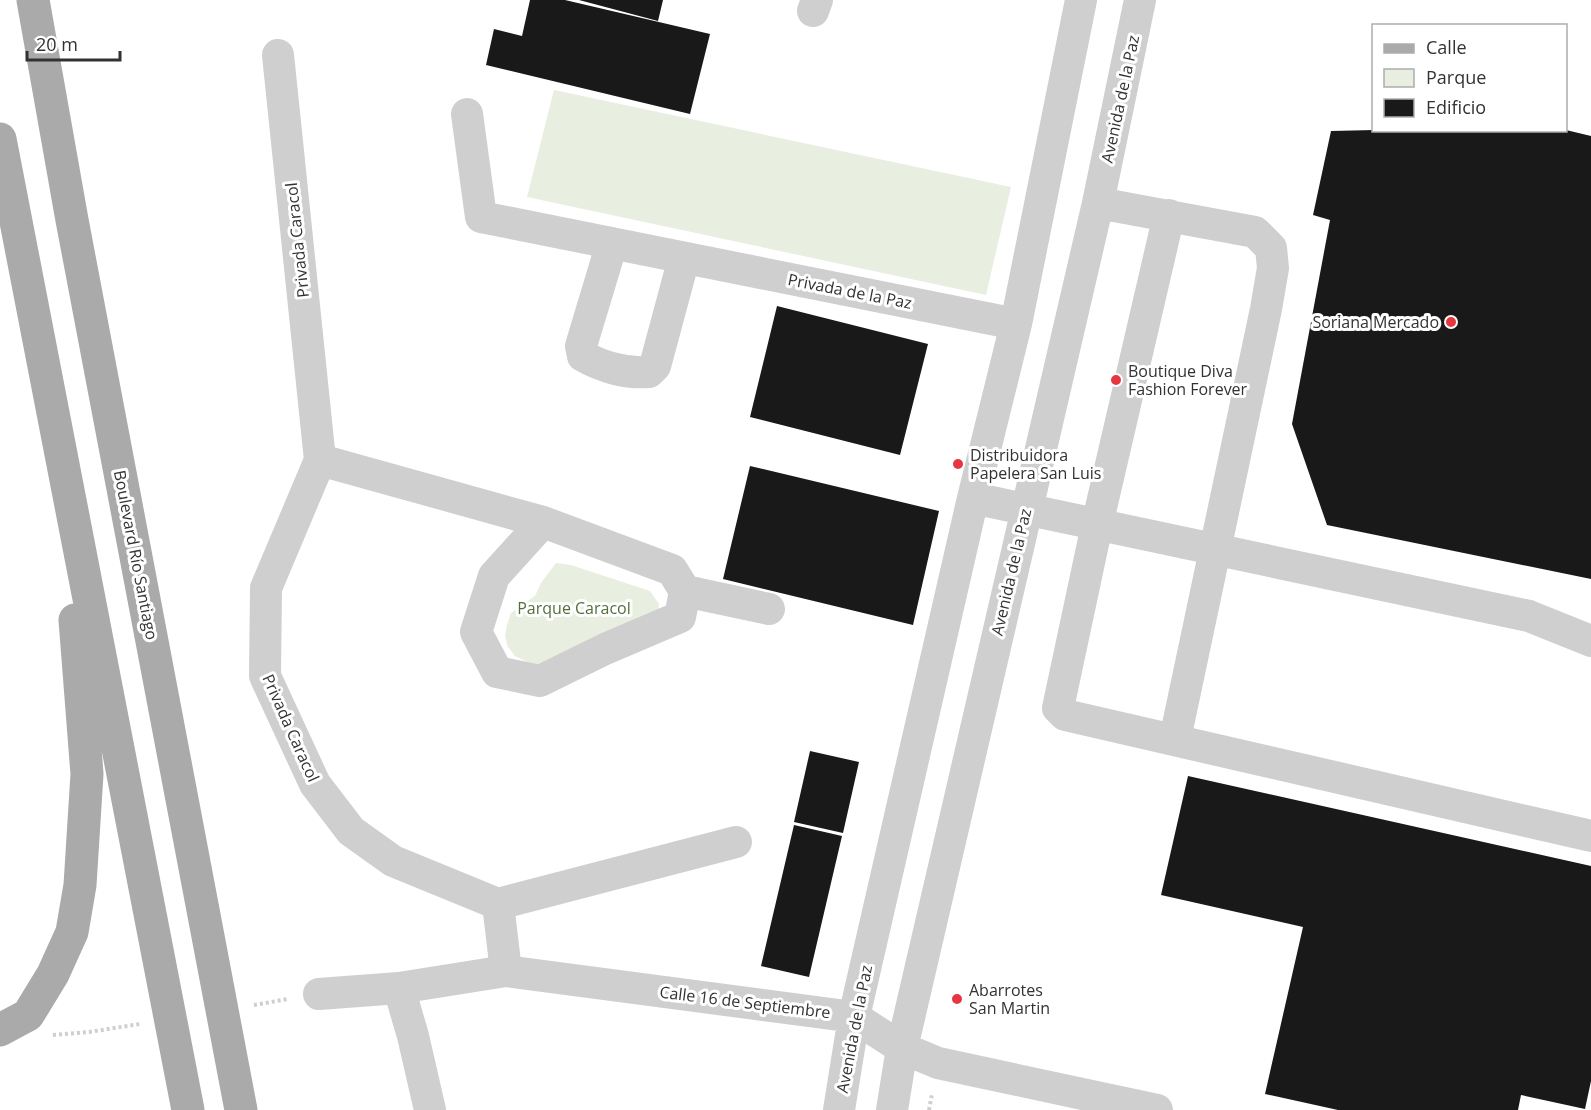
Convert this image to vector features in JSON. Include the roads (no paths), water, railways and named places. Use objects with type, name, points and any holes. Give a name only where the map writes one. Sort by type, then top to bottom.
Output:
[{"type":"main road","name":"Boulevard Río Santiago","points":[[33,0],[72,220],[242,1110]]},
{"type":"main road","points":[[0,139],[188,1110]]},
{"type":"main road","points":[[0,1030],[28,1014],[53,974],[72,932],[80,885],[87,774],[63,459]]},
{"type":"street","name":"Avenida de la Paz","points":[[839,1110],[854,1017],[973,498],[1016,324],[1081,0]]},
{"type":"street","name":"Avenida de la Paz","points":[[892,1110],[902,1048],[1098,203],[1140,0]]},
{"type":"street","name":"Privada Caracol","points":[[278,55],[320,460],[266,588],[265,676],[315,784],[351,831],[393,861],[498,904]]},
{"type":"street","name":"Privada de la Paz","points":[[467,114],[481,217],[1016,324]]},
{"type":"street","points":[[1098,203],[1255,232],[1271,248],[1273,268],[1266,309],[1175,739]]},
{"type":"street","points":[[1169,215],[1097,525],[1058,708],[1065,714],[1591,836]]},
{"type":"street","points":[[612,243],[582,345],[584,356],[594,362],[634,373],[649,372],[655,366],[684,258]]},
{"type":"street","points":[[320,460],[543,522],[672,570],[685,591],[680,617],[605,649],[540,681],[497,672],[476,632],[494,576],[543,522]]},
{"type":"street","points":[[973,498],[1529,616],[1591,640]]},
{"type":"street","points":[[685,591],[769,609]]},
{"type":"street","points":[[506,971],[498,904],[736,842]]},
{"type":"street","name":"Calle 16 de Septiembre","points":[[319,994],[399,988],[506,971],[854,1017],[902,1048],[938,1064],[1157,1110]]},
{"type":"street","points":[[399,988],[430,1110]]},
{"type":"place","name":"Soriana Mercado","points":[[1451,322]]},
{"type":"place","name":"Boutique Diva Fashion Forever","points":[[1116,380]]},
{"type":"place","name":"Distribuidora Papelera San Luis","points":[[958,464]]},
{"type":"place","name":"Abarrotes San Martin","points":[[957,999]]},
{"type":"park label","name":"Parque Caracol","points":[[574,608]]}]
